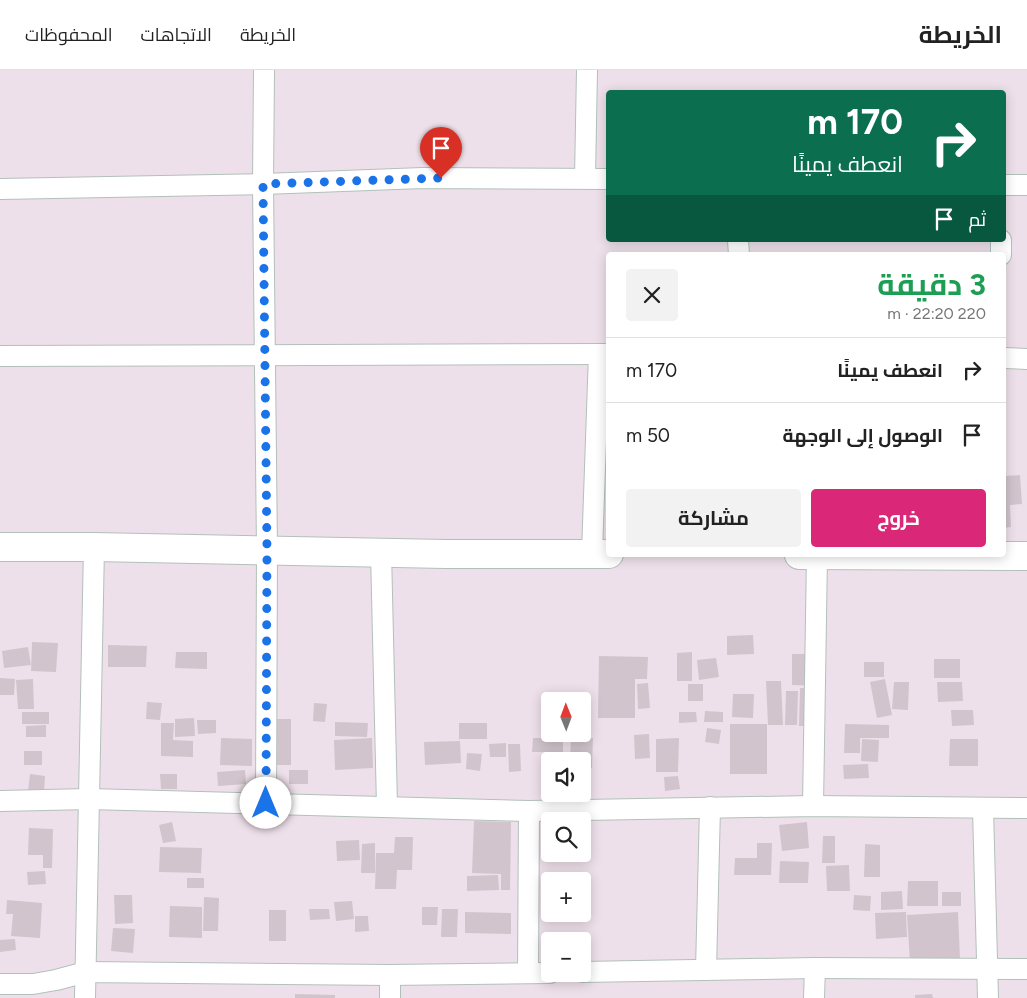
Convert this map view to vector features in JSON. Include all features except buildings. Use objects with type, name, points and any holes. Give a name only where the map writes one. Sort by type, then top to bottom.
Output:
[{"type":"street","points":[[264,70],[263,184],[267,551],[266,803]]},
{"type":"street","points":[[585,178],[586,70]]},
{"type":"street","points":[[0,189],[263,184],[423,178],[606,179]]},
{"type":"street","points":[[1006,185],[1027,185]]},
{"type":"street","points":[[0,356],[604,354],[600,553],[0,547]]},
{"type":"street","points":[[1006,358],[1027,359]]},
{"type":"street","points":[[86,998],[94,547]]},
{"type":"street","points":[[381,552],[387,806]]},
{"type":"street","points":[[1006,556],[1027,556]]},
{"type":"street","points":[[813,806],[818,557]]},
{"type":"street","points":[[0,801],[89,799],[529,811],[813,806],[1027,808]]},
{"type":"street","points":[[706,970],[710,807]]},
{"type":"street","points":[[983,808],[988,998]]},
{"type":"street","points":[[528,973],[529,811]]},
{"type":"street","points":[[814,968],[814,998]]},
{"type":"street","points":[[591,972],[814,968],[1027,969]]},
{"type":"street","points":[[0,984],[33,984],[86,972],[390,975],[541,973]]},
{"type":"street","points":[[390,975],[390,998]]},
{"type":"route","points":[[266,803],[267,551],[263,184],[441,178]]}]
